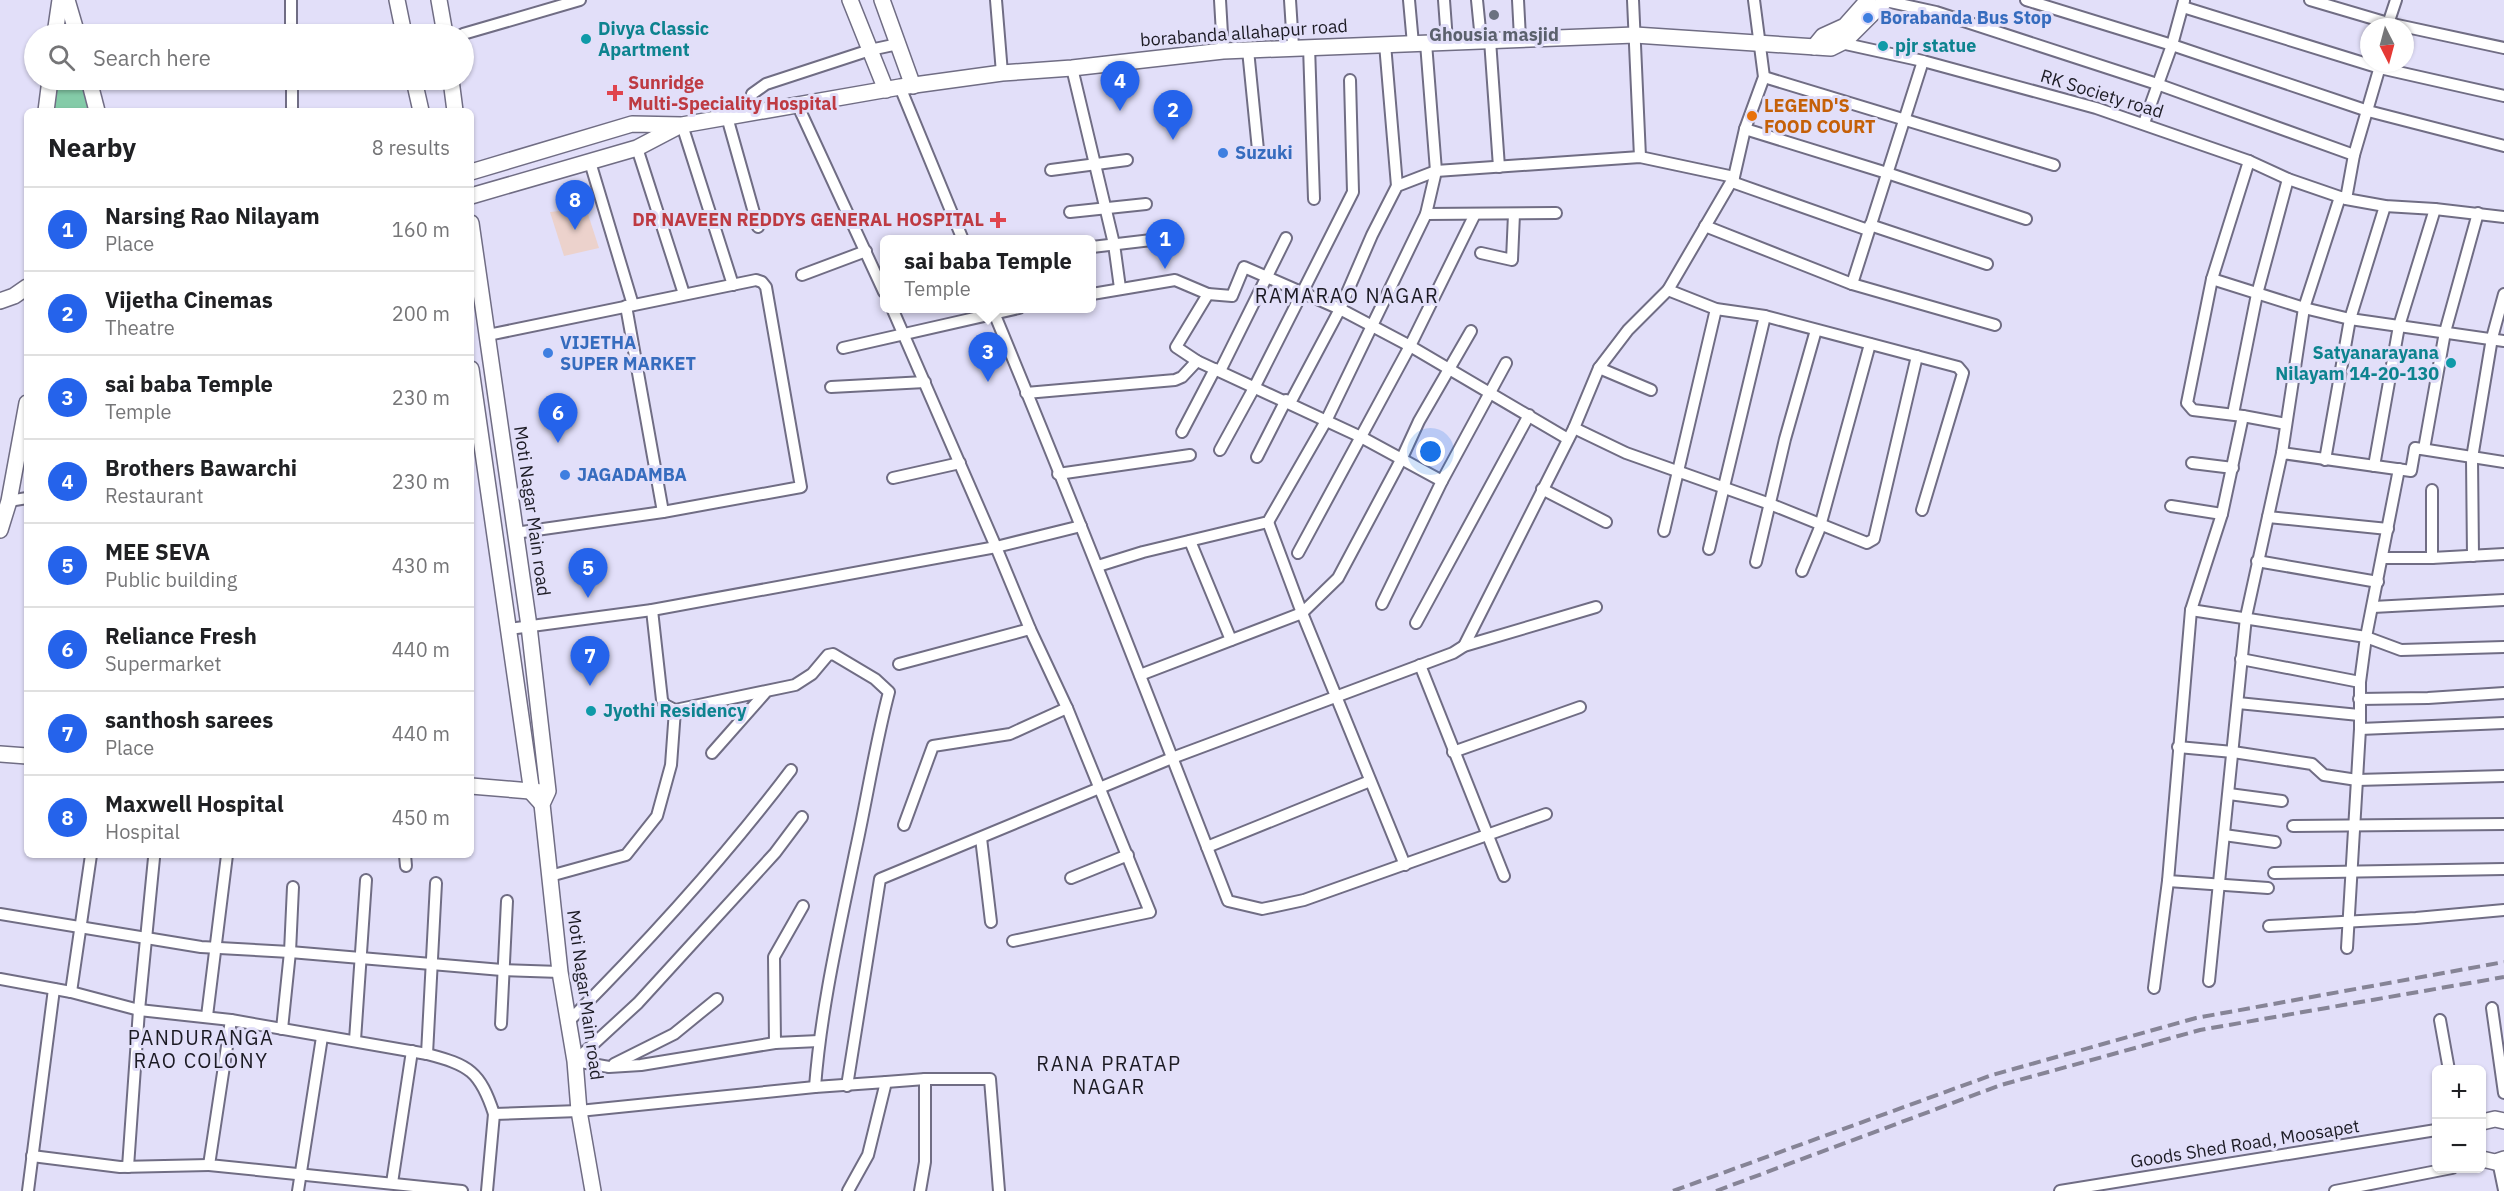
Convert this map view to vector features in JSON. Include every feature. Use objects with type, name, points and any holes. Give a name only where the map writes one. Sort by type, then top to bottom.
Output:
[{"type":"street","points":[[56,24],[60,0]]},
{"type":"street","points":[[67,0],[74,24]]},
{"type":"street","points":[[291,0],[291,24]]},
{"type":"street","points":[[397,0],[403,24]]},
{"type":"street","points":[[439,0],[443,24]]},
{"type":"street","points":[[474,31],[580,0]]},
{"type":"street","points":[[849,0],[870,50],[900,88],[961,235]]},
{"type":"street","points":[[882,0],[898,44],[900,88]]},
{"type":"street","points":[[996,0],[1002,73]]},
{"type":"street","points":[[1220,0],[1223,51]]},
{"type":"street","points":[[1290,0],[1293,46]]},
{"type":"street","points":[[1098,566],[1143,552],[1269,522],[1326,421],[1426,214],[1436,171],[1420,43],[1409,0]]},
{"type":"street","points":[[1444,0],[1447,41]]},
{"type":"street","points":[[1477,0],[1485,40],[1499,167]]},
{"type":"street","points":[[1518,0],[1520,38]]},
{"type":"street","points":[[1633,0],[1640,157]]},
{"type":"street","points":[[1754,0],[1764,77],[1745,129],[1732,182],[1868,230],[1870,225]]},
{"type":"street","points":[[1814,46],[1823,36],[1845,26],[1868,0]]},
{"type":"street","points":[[2026,0],[2172,45],[2367,111],[2504,146]]},
{"type":"street","points":[[2310,0],[2365,18]]},
{"type":"street","points":[[2390,18],[2396,0]]},
{"type":"street","points":[[1841,44],[1886,1],[1936,12],[2157,84],[2354,155]]},
{"type":"street","points":[[2144,123],[2172,45],[2184,3],[2360,58]]},
{"type":"street","points":[[2414,30],[2504,48]]},
{"type":"street","name":"borabanda allahapur road","points":[[474,171],[632,124],[682,125],[1002,73],[1072,68],[1223,51],[1293,46],[1635,35],[1761,45],[1831,48],[1841,44]]},
{"type":"street","points":[[747,113],[752,94],[766,84],[870,50],[898,44]]},
{"type":"street","points":[[1257,458],[1340,309],[1372,235],[1397,186],[1385,44]]},
{"type":"street","name":"RK Society road","points":[[1841,44],[2009,82],[2144,123],[2343,198],[2385,206],[2435,208],[2504,217]]},
{"type":"street","points":[[1309,46],[1314,199]]},
{"type":"street","points":[[1248,50],[1258,150]]},
{"type":"street","points":[[1852,284],[1923,61]]},
{"type":"street","points":[[1072,68],[1114,244],[1120,288]]},
{"type":"street","points":[[2209,981],[2246,617],[2282,453],[2304,308],[2343,198],[2379,72]]},
{"type":"street","points":[[2409,72],[2504,96]]},
{"type":"street","points":[[1764,77],[2054,165]]},
{"type":"street","points":[[1220,450],[1254,388],[1353,192],[1350,80]]},
{"type":"street","points":[[46,108],[49,90]]},
{"type":"street","points":[[92,90],[96,108]]},
{"type":"street","points":[[292,90],[292,108]]},
{"type":"street","points":[[416,90],[420,108]]},
{"type":"street","points":[[452,90],[455,108]]},
{"type":"street","points":[[798,106],[880,281]]},
{"type":"street","points":[[727,117],[758,227]]},
{"type":"street","points":[[682,125],[733,285]]},
{"type":"street","name":"borabanda allahapur road","points":[[474,195],[637,148],[682,125]]},
{"type":"street","points":[[1745,129],[1887,172],[2026,219]]},
{"type":"street","points":[[637,148],[684,294]]},
{"type":"street","points":[[1397,186],[1436,171],[1640,157],[1734,177]]},
{"type":"street","points":[[1051,170],[1127,160]]},
{"type":"street","points":[[2249,161],[2212,279],[2187,403],[2193,410],[2286,424]]},
{"type":"street","points":[[590,162],[630,305],[663,512]]},
{"type":"street","points":[[1464,646],[1574,428],[1599,368],[1628,330],[1668,290],[1734,177]]},
{"type":"street","points":[[2154,988],[2168,881],[2191,610],[2222,514],[2233,468],[2238,415],[2257,294],[2288,179]]},
{"type":"street","points":[[1070,212],[1146,204]]},
{"type":"street","points":[[2325,460],[2350,319],[2385,206]]},
{"type":"street","points":[[2374,466],[2398,326],[2435,208]]},
{"type":"street","points":[[1426,214],[1556,213]]},
{"type":"street","points":[[2424,449],[2445,332],[2478,213]]},
{"type":"street","points":[[1298,553],[1410,346],[1475,214]]},
{"type":"street","points":[[1481,253],[1512,260],[1514,214]]},
{"type":"street","points":[[1870,225],[1987,264]]},
{"type":"street","points":[[1706,226],[1852,284],[1995,325]]},
{"type":"street","points":[[1182,432],[1286,238]]},
{"type":"street","points":[[1096,246],[1160,239]]},
{"type":"street","name":"Moti Nagar Main road","points":[[474,243],[529,626],[541,796],[560,972],[575,1061],[579,1111],[592,1191]]},
{"type":"street","points":[[801,274],[866,251]]},
{"type":"street","points":[[1096,293],[1175,280],[1208,294],[1232,296],[1244,267],[1340,309],[1410,346],[1568,439]]},
{"type":"street","points":[[2212,279],[2304,308],[2350,319],[2504,341]]},
{"type":"street","points":[[488,335],[756,280],[766,287],[801,488],[663,512],[515,533]]},
{"type":"street","points":[[1668,290],[1716,309],[1765,316],[1958,367],[1963,373],[1922,510]]},
{"type":"street","points":[[1208,294],[1176,347],[1197,361],[1361,436],[1442,481]]},
{"type":"street","points":[[2473,556],[2472,458],[2492,338],[2504,294]]},
{"type":"street","points":[[1664,531],[1716,309]]},
{"type":"street","points":[[894,313],[1030,629],[1067,708],[1150,912],[1013,941]]},
{"type":"street","points":[[843,348],[985,313]]},
{"type":"street","points":[[994,313],[1058,474],[1098,566],[1228,901],[1262,909],[1304,900],[1546,814]]},
{"type":"street","points":[[1709,549],[1765,316]]},
{"type":"street","points":[[1756,562],[1785,439],[1816,330]]},
{"type":"street","points":[[1140,675],[1302,613],[1338,578],[1402,458],[1419,421],[1471,331]]},
{"type":"street","points":[[1802,572],[1821,523],[1870,344]]},
{"type":"street","points":[[1574,428],[1626,453],[1821,523],[1867,543],[1874,539],[1917,356]]},
{"type":"street","points":[[1026,393],[1175,380],[1182,377],[1197,361]]},
{"type":"street","points":[[1382,603],[1442,481],[1506,363]]},
{"type":"street","points":[[1599,368],[1650,390]]},
{"type":"street","points":[[474,384],[494,379]]},
{"type":"street","points":[[831,387],[925,382]]},
{"type":"street","name":"Moti Nagar Main road","points":[[474,398],[509,629],[541,796]]},
{"type":"street","points":[[1416,623],[1529,415]]},
{"type":"street","points":[[0,530],[9,501],[24,419]]},
{"type":"street","points":[[2282,453],[2411,471],[2415,448],[2504,462]]},
{"type":"street","points":[[1058,474],[1190,455]]},
{"type":"street","points":[[893,478],[960,463]]},
{"type":"street","points":[[2192,463],[2233,468]]},
{"type":"street","points":[[2347,948],[2360,729],[2360,681],[2366,637],[2399,469]]},
{"type":"street","points":[[1542,489],[1606,522]]},
{"type":"street","points":[[2432,490],[2432,558]]},
{"type":"street","points":[[9,501],[24,498]]},
{"type":"street","points":[[2171,506],[2222,514]]},
{"type":"street","points":[[2268,517],[2388,529]]},
{"type":"street","points":[[1269,522],[1302,613],[1405,865]]},
{"type":"street","points":[[509,629],[652,610],[996,547],[1081,526]]},
{"type":"street","points":[[1190,541],[1231,640]]},
{"type":"street","points":[[2382,558],[2504,554]]},
{"type":"street","points":[[2257,561],[2378,582]]},
{"type":"street","points":[[2373,607],[2504,600]]},
{"type":"street","points":[[847,1086],[880,879],[1100,790],[1172,758],[1453,653],[1464,646],[1596,608]]},
{"type":"street","points":[[652,610],[662,700],[665,705],[675,710],[795,685],[812,674],[828,655],[833,654],[874,679],[889,692],[877,739],[819,1041],[815,1087]]},
{"type":"street","points":[[2191,610],[2366,637],[2401,650],[2504,647]]},
{"type":"street","points":[[898,664],[1030,629]]},
{"type":"street","points":[[2241,659],[2360,681]]},
{"type":"street","points":[[1420,664],[1504,876]]},
{"type":"street","points":[[712,753],[766,692]]},
{"type":"street","points":[[2360,699],[2428,698],[2504,693]]},
{"type":"street","points":[[2238,703],[2359,715]]},
{"type":"street","points":[[1453,752],[1580,707]]},
{"type":"street","points":[[904,825],[933,746],[1010,734],[1067,708]]},
{"type":"street","points":[[550,876],[626,855],[657,816],[670,765],[675,710]]},
{"type":"street","points":[[2360,729],[2504,723]]},
{"type":"street","points":[[2178,747],[2233,752],[2312,764],[2324,775],[2357,780],[2504,776]]},
{"type":"street","points":[[0,754],[24,756]]},
{"type":"street","points":[[568,1022],[694,890],[751,823],[791,770]]},
{"type":"street","points":[[1207,847],[1370,781]]},
{"type":"street","points":[[474,786],[541,796]]},
{"type":"street","points":[[2229,794],[2282,801]]},
{"type":"street","points":[[575,1061],[638,1003],[775,853],[802,817]]},
{"type":"street","points":[[2293,826],[2504,824]]},
{"type":"street","points":[[2224,835],[2275,842]]},
{"type":"street","points":[[981,838],[991,922]]},
{"type":"street","points":[[1071,878],[1128,855]]},
{"type":"street","points":[[71,992],[91,858]]},
{"type":"street","points":[[128,1167],[139,1010],[154,858]]},
{"type":"street","points":[[207,1016],[226,858]]},
{"type":"street","points":[[2274,873],[2504,869]]},
{"type":"street","points":[[355,1040],[366,880]]},
{"type":"street","points":[[2168,881],[2268,888]]},
{"type":"street","points":[[427,1054],[436,883]]},
{"type":"street","points":[[282,1029],[290,952],[293,887]]},
{"type":"street","points":[[501,1024],[507,901]]},
{"type":"street","points":[[775,1042],[774,957],[803,906]]},
{"type":"street","points":[[2268,926],[2504,910]]},
{"type":"street","points":[[0,914],[216,948],[361,957],[502,970],[560,972]]},
{"type":"street","points":[[0,979],[71,992],[139,1010],[207,1016],[355,1040],[453,1061],[477,1076],[487,1091],[494,1114],[487,1191]]},
{"type":"street","points":[[28,1191],[54,989]]},
{"type":"street","points":[[609,1067],[674,1034],[717,999]]},
{"type":"street","points":[[2492,1008],[2504,1093]]},
{"type":"street","points":[[209,1165],[231,1020]]},
{"type":"street","points":[[2440,1020],[2448,1065]]},
{"type":"street","points":[[298,1191],[322,1036]]},
{"type":"street","points":[[575,1061],[609,1067],[641,1065],[775,1042],[819,1041]]},
{"type":"street","points":[[392,1183],[412,1051]]},
{"type":"street","points":[[494,1114],[579,1111],[777,1093],[815,1087],[925,1079],[990,1079],[999,1191]]},
{"type":"street","points":[[920,1191],[925,1162],[925,1079]]},
{"type":"street","points":[[848,1191],[868,1155],[886,1082]]},
{"type":"street","points":[[2486,1121],[2495,1119],[2504,1122]]},
{"type":"street","name":"Goods Shed Road, Moosapet","points":[[2060,1191],[2432,1131]]},
{"type":"street","points":[[32,1156],[128,1167],[209,1165],[462,1191]]},
{"type":"street","points":[[2486,1159],[2501,1160],[2504,1190]]},
{"type":"street","points":[[2335,1191],[2432,1172]]},
{"type":"shaded area","points":[[586,208],[599,248],[564,256],[550,212]]},
{"type":"green space","points":[[57,90],[83,90],[88,108],[54,108]]},
{"type":"railway","points":[[1673,1191],[1992,1075],[2196,1018],[2504,962]]},
{"type":"railway","points":[[1716,1191],[2001,1085],[2200,1030],[2504,977]]},
{"type":"place","name":"Ghousia masjid","points":[[1494,15]]},
{"type":"place","name":"Borabanda Bus Stop","points":[[1868,18]]},
{"type":"place","name":"Divya Classic Apartment","points":[[586,39]]},
{"type":"place","name":"pjr statue","points":[[1883,46]]},
{"type":"place","name":"Sunridge Multi-Speciality Hospital","points":[[615,93]]},
{"type":"place","name":"Brothers Bawarchi","points":[[1120,111]]},
{"type":"place","name":"LEGEND'S FOOD COURT","points":[[1752,116]]},
{"type":"place","name":"Vijetha Cinemas","points":[[1173,140]]},
{"type":"place","name":"Suzuki","points":[[1223,153]]},
{"type":"place","name":"DR NAVEEN REDDYS GENERAL HOSPITAL","points":[[998,220]]},
{"type":"place","name":"Maxwell Hospital","points":[[575,230]]},
{"type":"place","name":"Narsing Rao Nilayam","points":[[1165,269]]},
{"type":"place","name":"VIJETHA SUPER MARKET","points":[[548,353]]},
{"type":"place","name":"Satyanarayana Nilayam 14-20-130","points":[[2451,363]]},
{"type":"place","name":"sai baba Temple","points":[[988,382]]},
{"type":"place","name":"Reliance Fresh","points":[[558,443]]},
{"type":"place","name":"JAGADAMBA","points":[[565,475]]},
{"type":"place","name":"MEE SEVA","points":[[588,598]]},
{"type":"place","name":"santhosh sarees","points":[[590,686]]},
{"type":"place","name":"Jyothi Residency","points":[[591,711]]},
{"type":"district","name":"RAMARAO NAGAR","points":[[1347,296]]},
{"type":"district","name":"PANDURANGA RAO COLONY","points":[[201,1050]]},
{"type":"district","name":"RANA PRATAP NAGAR","points":[[1109,1076]]}]
